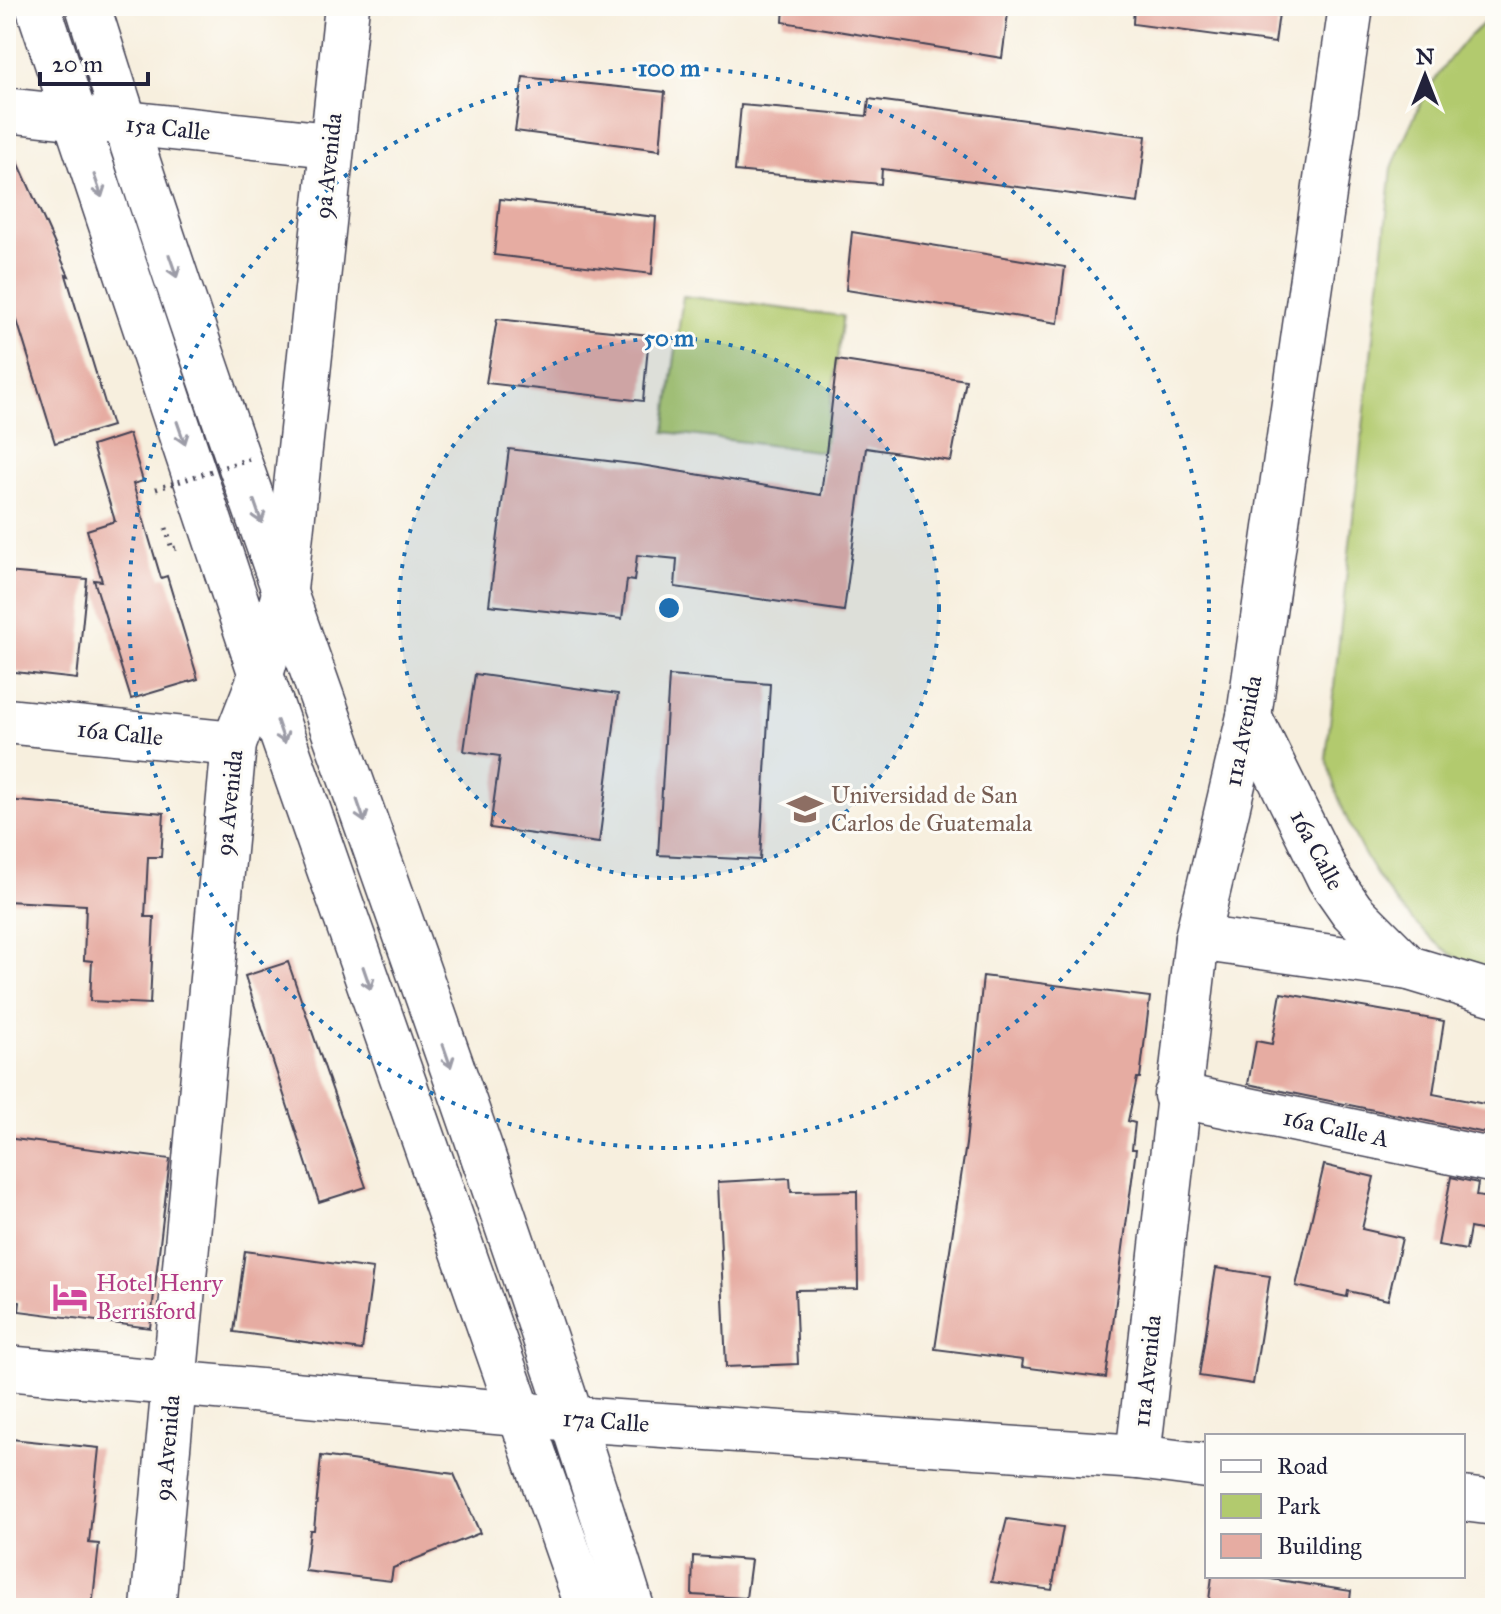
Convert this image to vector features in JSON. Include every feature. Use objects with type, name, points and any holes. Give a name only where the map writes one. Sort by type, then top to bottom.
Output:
[{"type":"street","points":[[38,6],[261,675],[588,1608]]},
{"type":"street","points":[[88,6],[124,123],[573,1419],[632,1608]]},
{"type":"street","name":"9a Avenida","points":[[153,1608],[234,744],[261,675],[285,590],[329,145],[347,6]]},
{"type":"street","name":"11a Avenida","points":[[1138,1457],[1176,1095],[1197,938],[1249,716],[1351,6]]},
{"type":"street","name":"15a Calle","points":[[6,110],[329,145]]},
{"type":"street","name":"16a Calle","points":[[1249,716],[1329,878],[1352,911],[1409,968]]},
{"type":"street","name":"16a Calle","points":[[6,721],[234,744]]},
{"type":"street","name":"16a Calle","points":[[1197,938],[1409,968],[1495,994]]},
{"type":"street","name":"16a Calle A","points":[[1176,1095],[1495,1161]]},
{"type":"street","name":"17a Calle","points":[[6,1368],[573,1419],[1138,1457],[1205,1466]]},
{"type":"street","points":[[1465,1499],[1495,1503]]},
{"type":"path","points":[[156,489],[249,459]]},
{"type":"green space","points":[[1495,14],[1495,981],[1434,941],[1386,889],[1351,827],[1326,758],[1392,168],[1410,125],[1446,64],[1460,46]]},
{"type":"green space","points":[[683,296],[843,316],[824,452],[665,432]]},
{"type":"building","points":[[784,6],[1009,6],[1002,58],[783,22]]},
{"type":"building","points":[[1134,6],[1280,6],[1275,43],[1133,24]]},
{"type":"building","points":[[523,77],[665,92],[660,150],[515,131]]},
{"type":"building","points":[[869,99],[1146,136],[1138,203],[882,169],[881,184],[735,171],[741,105],[867,116]]},
{"type":"building","points":[[6,135],[69,276],[66,275],[112,426],[55,443],[6,285]]},
{"type":"building","points":[[500,199],[656,217],[652,274],[494,255]]},
{"type":"building","points":[[852,232],[1065,267],[1058,323],[846,290]]},
{"type":"building","points":[[497,319],[649,335],[643,401],[486,383]]},
{"type":"building","points":[[837,360],[966,380],[951,461],[866,448],[844,611],[675,587],[677,559],[637,555],[634,581],[627,580],[622,619],[489,605],[509,449],[641,465],[821,495]]},
{"type":"building","points":[[129,434],[143,481],[133,484],[161,578],[167,576],[198,679],[131,699],[94,580],[102,581],[87,530],[115,521],[92,446]]},
{"type":"building","points":[[6,572],[87,579],[77,679],[6,671]]},
{"type":"building","points":[[475,674],[618,694],[599,843],[490,828],[500,756],[464,751]]},
{"type":"building","points":[[669,676],[770,684],[760,860],[658,855]]},
{"type":"building","points":[[6,800],[164,813],[161,857],[148,857],[145,917],[154,917],[150,1004],[90,1001],[92,961],[84,960],[86,905],[6,901]]},
{"type":"building","points":[[288,962],[366,1187],[319,1202],[245,976]]},
{"type":"building","points":[[983,976],[1150,997],[1140,1078],[1137,1078],[1128,1121],[1135,1123],[1132,1149],[1136,1149],[1106,1378],[1022,1367],[1023,1360],[935,1349],[966,1144]]},
{"type":"building","points":[[1281,993],[1444,1021],[1433,1094],[1495,1106],[1495,1135],[1248,1084],[1256,1041],[1272,1044]]},
{"type":"building","points":[[6,1138],[170,1159],[150,1328],[19,1311],[20,1302],[6,1300]]},
{"type":"building","points":[[1324,1165],[1374,1177],[1362,1229],[1402,1238],[1388,1300],[1348,1291],[1347,1297],[1296,1286]]},
{"type":"building","points":[[1451,1177],[1478,1183],[1476,1196],[1495,1199],[1495,1233],[1470,1228],[1466,1250],[1438,1245]]},
{"type":"building","points":[[790,1178],[791,1192],[857,1191],[858,1289],[795,1290],[798,1364],[726,1367],[718,1182]]},
{"type":"building","points":[[245,1251],[373,1269],[362,1350],[234,1332]]},
{"type":"building","points":[[1216,1268],[1270,1276],[1253,1384],[1199,1376]]},
{"type":"building","points":[[11,1439],[99,1448],[89,1543],[99,1544],[92,1608],[6,1608],[6,1486]]},
{"type":"building","points":[[321,1456],[454,1474],[480,1533],[393,1568],[391,1581],[305,1571],[310,1530],[314,1530]]},
{"type":"building","points":[[1007,1519],[1063,1527],[1052,1590],[991,1582]]},
{"type":"building","points":[[693,1556],[751,1560],[746,1598],[692,1595]]},
{"type":"building","points":[[1212,1578],[1265,1578],[1351,1591],[1349,1608],[1208,1608]]},
{"type":"place","name":"Universidad de San Carlos de Guatemala","points":[[805,809]]},
{"type":"place","name":"Hotel Henry Berrisford","points":[[70,1297]]}]
